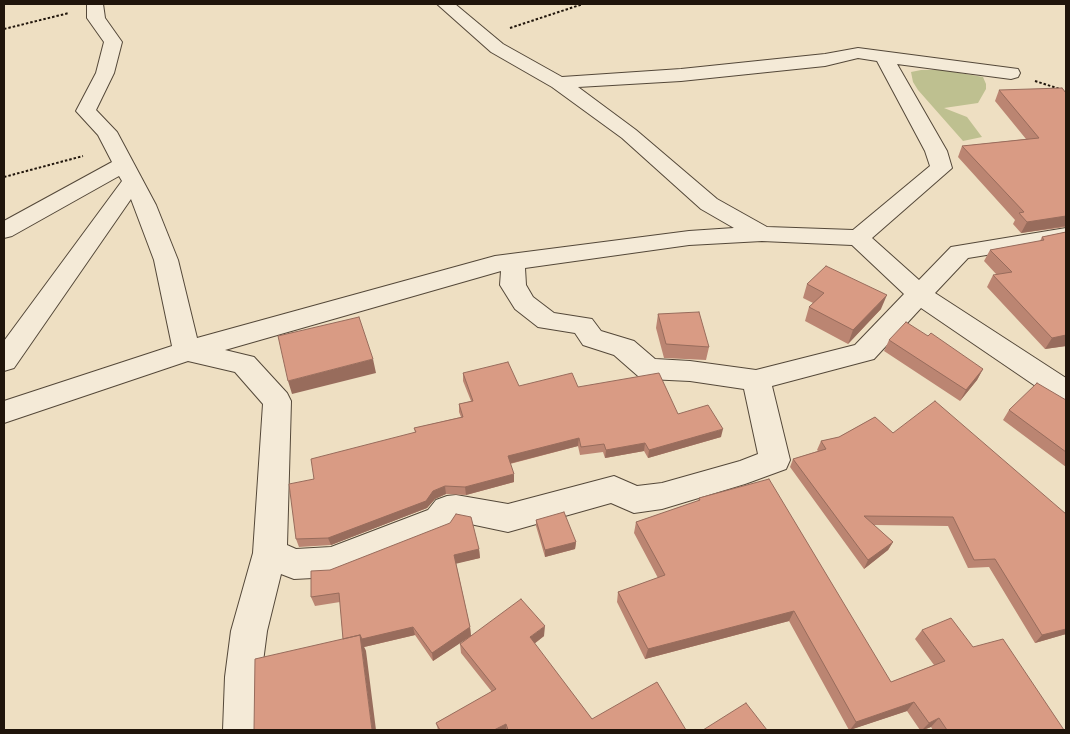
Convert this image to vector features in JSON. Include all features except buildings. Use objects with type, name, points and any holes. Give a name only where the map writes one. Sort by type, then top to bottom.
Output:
[{"type":"street","points":[[445,4],[498,48],[559,83],[629,134],[709,204],[762,234]]},
{"type":"street","points":[[100,5],[96,18],[114,42],[105,74],[86,110],[107,132],[145,205],[166,260],[187,352]]},
{"type":"street","points":[[559,83],[681,75],[825,60],[858,53],[1011,73]]},
{"type":"street","points":[[858,238],[942,168],[936,151],[884,57]]},
{"type":"street","points":[[4,231],[123,165]]},
{"type":"street","points":[[4,361],[123,165]]},
{"type":"street","points":[[4,412],[187,352],[477,269],[513,262],[688,238],[762,234],[858,238],[919,294],[1066,392]]},
{"type":"street","points":[[513,262],[513,285],[524,302],[547,321],[583,325],[592,338],[624,348],[648,369],[690,371],[756,380],[864,352],[960,252],[1066,235]]},
{"type":"street","points":[[187,352],[244,364],[277,400],[270,553],[249,631],[243,677],[242,730]]},
{"type":"street","points":[[270,553],[294,564],[332,562],[439,520],[447,509],[456,508],[508,518],[614,489],[634,500],[662,496],[745,472],[775,460],[756,380]]},
{"type":"path","points":[[484,36],[583,4]]},
{"type":"path","points":[[4,29],[100,5]]},
{"type":"path","points":[[1011,73],[1066,91]]},
{"type":"path","points":[[4,177],[123,165]]},
{"type":"green space","points":[[943,70],[983,77],[986,89],[978,103],[944,108],[967,117],[982,137],[963,141],[913,82],[911,72]]}]
